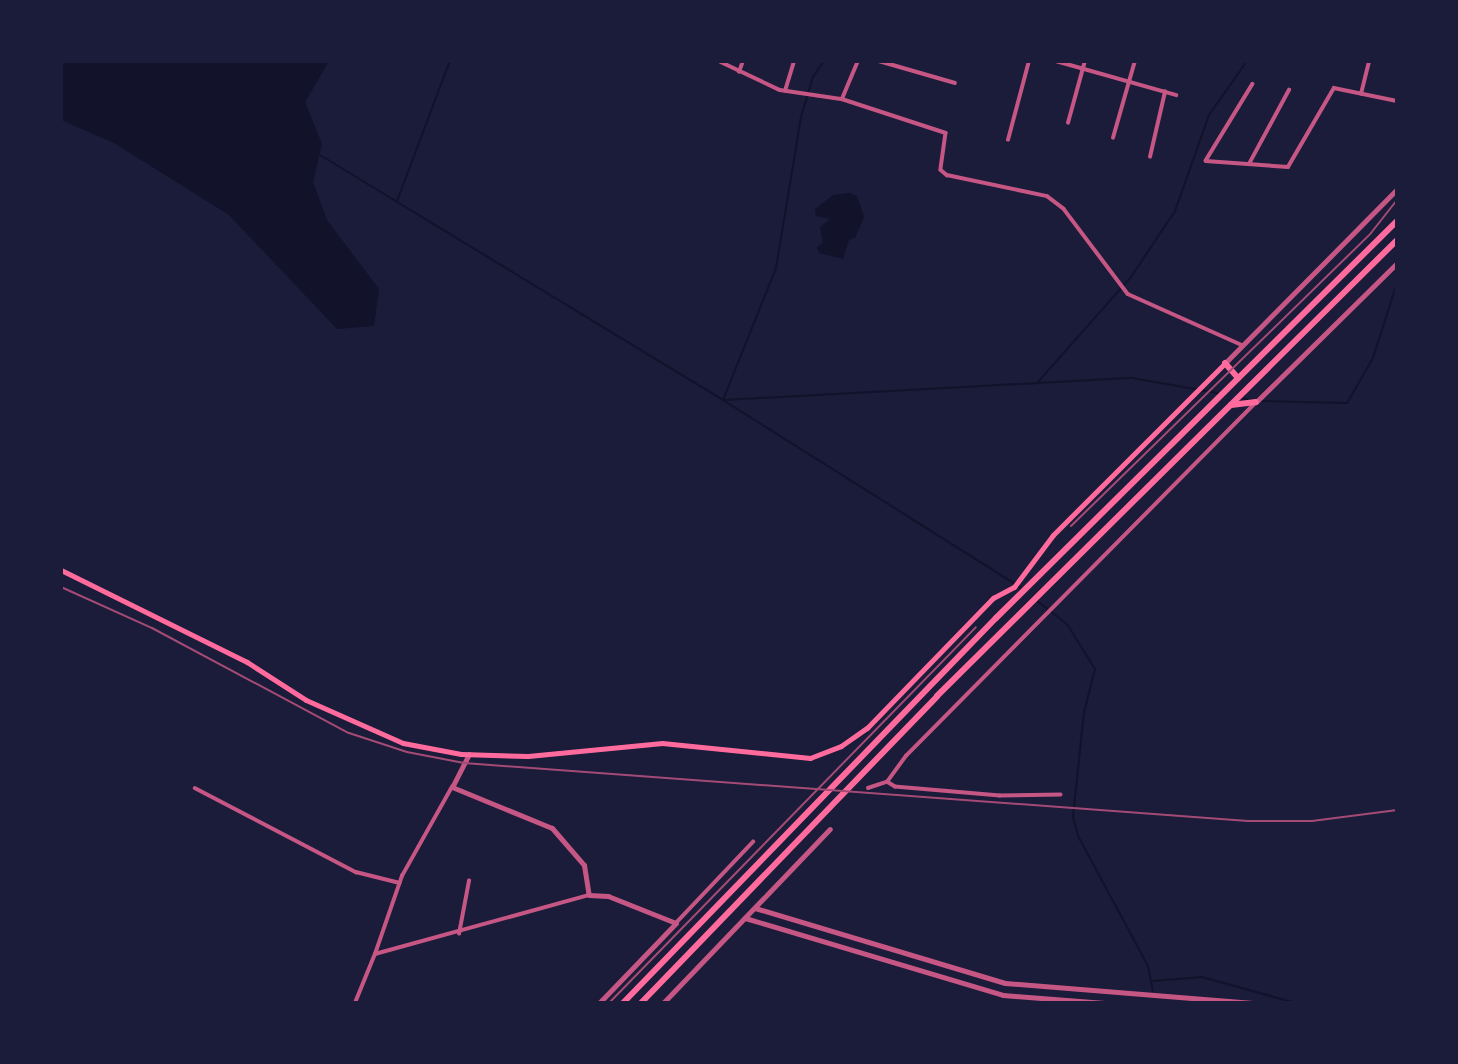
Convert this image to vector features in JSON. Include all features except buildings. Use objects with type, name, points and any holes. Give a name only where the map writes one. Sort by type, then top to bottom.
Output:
[{"type":"highway","points":[[623,1003],[1094,520],[1397,221]]},
{"type":"highway","points":[[641,1003],[1101,530],[1397,240]]},
{"type":"highway","points":[[1225,363],[1238,378]]},
{"type":"highway","points":[[1229,406],[1257,400]]},
{"type":"main road","points":[[61,570],[247,662],[344,719],[402,743],[469,754],[528,756],[662,743],[810,758],[841,746],[867,728],[993,598],[1014,587],[1030,571],[1053,535],[1225,363]]},
{"type":"street","points":[[739,72],[743,61]]},
{"type":"street","points":[[785,91],[794,61]]},
{"type":"street","points":[[842,99],[858,61]]},
{"type":"street","points":[[878,61],[955,83]]},
{"type":"street","points":[[1008,140],[1029,61]]},
{"type":"street","points":[[1056,61],[1176,95]]},
{"type":"street","points":[[1068,123],[1085,61]]},
{"type":"street","points":[[1113,138],[1135,61]]},
{"type":"street","points":[[1361,94],[1369,61]]},
{"type":"street","points":[[721,62],[785,91],[842,99],[946,133],[941,170],[947,175],[1047,196],[1064,209],[1128,294],[1242,345]]},
{"type":"street","points":[[1253,84],[1206,160],[1288,167],[1334,89],[1397,101]]},
{"type":"street","points":[[1249,164],[1289,90]]},
{"type":"street","points":[[1150,157],[1165,92]]},
{"type":"street","points":[[1225,363],[1397,189]]},
{"type":"street","points":[[887,782],[889,774],[1042,617],[1397,263]]},
{"type":"street","points":[[355,1003],[400,883],[469,754]]},
{"type":"street","points":[[868,788],[887,782],[895,787],[1000,796],[1061,795]]},
{"type":"street","points":[[452,787],[552,828],[584,865],[589,895]]},
{"type":"street","points":[[195,788],[356,872],[400,883]]},
{"type":"street","points":[[663,1003],[830,829]]},
{"type":"street","points":[[599,1003],[753,842]]},
{"type":"street","points":[[459,934],[469,881]]},
{"type":"street","points":[[375,954],[459,934],[589,895],[608,896],[676,923]]},
{"type":"street","points":[[755,908],[1005,983],[1254,1003]]},
{"type":"street","points":[[745,918],[1003,995],[1105,1003]]},
{"type":"shaded area","points":[[61,61],[329,61],[305,102],[322,144],[313,182],[327,220],[379,289],[374,326],[337,329],[229,215],[114,143],[61,120]]},
{"type":"shaded area","points":[[850,193],[857,196],[864,217],[855,238],[849,240],[843,259],[819,253],[817,247],[823,243],[820,227],[830,219],[816,216],[815,209],[833,195]]},
{"type":"waterway","points":[[397,201],[450,61]]},
{"type":"waterway","points":[[824,61],[813,77],[801,117],[776,268],[723,400],[1132,378],[1218,393]]},
{"type":"waterway","points":[[1038,382],[1131,277],[1175,211],[1209,115],[1247,61]]},
{"type":"waterway","points":[[320,155],[723,400],[1021,588]]},
{"type":"waterway","points":[[1261,401],[1347,403],[1373,358],[1397,283]]},
{"type":"waterway","points":[[1240,398],[1252,400]]},
{"type":"waterway","points":[[1036,600],[1067,624],[1095,669],[1084,712],[1073,817],[1078,836],[1148,966],[1153,991]]},
{"type":"waterway","points":[[1153,981],[1202,977],[1296,1003]]},
{"type":"railway","points":[[1071,526],[1371,233],[1397,200]]},
{"type":"railway","points":[[61,587],[152,628],[349,733],[407,752],[464,763],[1248,821],[1312,821],[1397,810]]},
{"type":"railway","points":[[609,1003],[976,627]]}]
